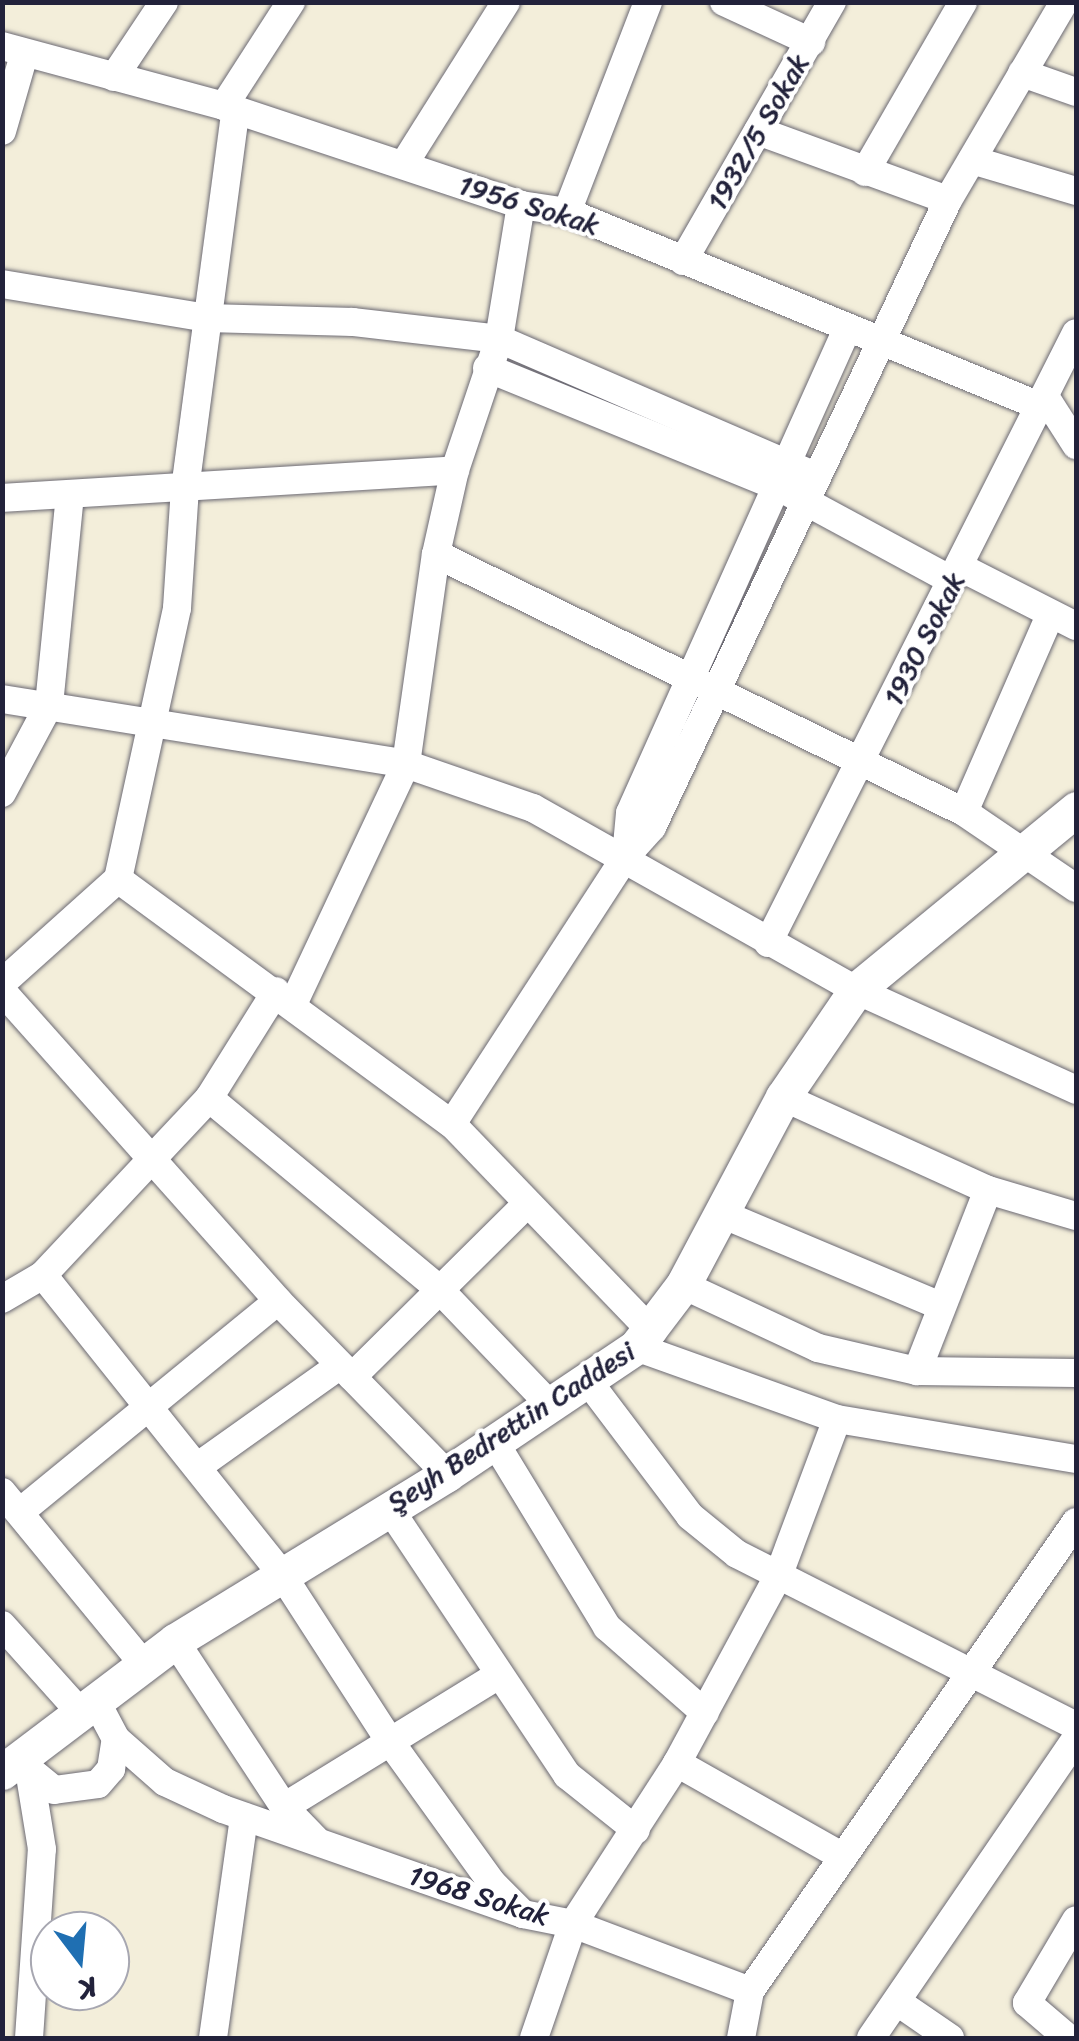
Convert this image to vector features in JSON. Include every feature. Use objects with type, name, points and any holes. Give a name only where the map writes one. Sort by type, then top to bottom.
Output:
[{"type":"main road","name":"Şeyh Bedrettin Caddesi","points":[[17,1767],[175,1640],[552,1407],[644,1339],[682,1285],[784,1097],[856,990],[1076,809]]},
{"type":"street","points":[[114,78],[164,2]]},
{"type":"street","points":[[2,983],[118,879],[176,608],[185,489],[230,109],[291,2]]},
{"type":"street","points":[[404,164],[506,2]]},
{"type":"street","points":[[567,212],[648,2]]},
{"type":"street","points":[[724,2],[810,42]]},
{"type":"street","name":"1932/5 Sokak","points":[[684,262],[832,2]]},
{"type":"street","points":[[864,172],[963,2]]},
{"type":"street","points":[[452,1124],[626,856],[630,814],[804,502],[948,200],[1064,2]]},
{"type":"street","points":[[2,130],[14,50]]},
{"type":"street","name":"1956 Sokak","points":[[14,50],[230,109],[521,206],[567,212],[879,344],[1044,403]]},
{"type":"street","points":[[1022,72],[1076,92]]},
{"type":"street","points":[[758,131],[948,200]]},
{"type":"street","points":[[972,160],[1076,191]]},
{"type":"street","points":[[2,1299],[43,1275],[209,1098],[285,997],[406,764],[436,554],[455,470],[498,340],[521,206]]},
{"type":"street","points":[[2,284],[207,318],[354,322],[498,340],[784,475],[804,502],[1063,620],[964,812]]},
{"type":"street","points":[[704,682],[784,475],[847,329]]},
{"type":"street","name":"1930 Sokak","points":[[768,942],[1076,334]]},
{"type":"street","points":[[487,368],[784,475],[816,476]]},
{"type":"street","points":[[1044,403],[1076,445]]},
{"type":"street","points":[[2,498],[455,470]]},
{"type":"street","points":[[2,794],[49,705],[70,495]]},
{"type":"street","points":[[436,554],[704,682],[860,765],[964,812],[1027,848],[1076,888]]},
{"type":"street","points":[[2,699],[406,764],[534,808],[626,856],[856,990],[980,1040],[1076,1090]]},
{"type":"street","points":[[118,879],[285,997],[452,1124],[644,1339],[837,1419],[1076,1459]]},
{"type":"street","points":[[2,991],[278,1302],[446,1474]]},
{"type":"street","points":[[784,1097],[988,1190],[1076,1216]]},
{"type":"street","points":[[209,1098],[438,1288],[552,1407]]},
{"type":"street","points":[[917,1371],[939,1305],[988,1190]]},
{"type":"street","points":[[197,1467],[345,1372],[525,1206]]},
{"type":"street","points":[[722,1214],[939,1305]]},
{"type":"street","points":[[43,1275],[280,1573],[391,1743],[492,1883],[523,1914]]},
{"type":"street","points":[[682,1285],[818,1348],[917,1371],[1076,1373]]},
{"type":"street","points":[[144,1665],[12,1502],[146,1409],[278,1302]]},
{"type":"street","points":[[588,1381],[690,1516],[737,1554],[1076,1726]]},
{"type":"street","points":[[534,2038],[573,1924],[677,1763],[779,1574],[837,1419]]},
{"type":"street","points":[[494,1441],[607,1627],[705,1713]]},
{"type":"street","points":[[389,1508],[497,1676],[568,1775],[636,1830]]},
{"type":"street","points":[[741,2038],[750,1991],[976,1674],[1076,1522]]},
{"type":"street","points":[[2,1624],[164,1782]]},
{"type":"street","points":[[175,1640],[284,1806],[321,1844]]},
{"type":"street","points":[[284,1806],[497,1676]]},
{"type":"street","points":[[42,1849],[111,1769],[116,1739]]},
{"type":"street","points":[[871,2038],[899,2003],[1076,1739]]},
{"type":"street","points":[[677,1763],[843,1857]]},
{"type":"street","points":[[17,1767],[54,1790],[164,1782]]},
{"type":"street","points":[[17,1767],[42,1849],[28,2038]]},
{"type":"street","name":"1968 Sokak","points":[[164,1782],[321,1844],[523,1914],[573,1924],[750,1991]]},
{"type":"street","points":[[213,2038],[244,1816]]},
{"type":"street","points":[[1068,2038],[1027,2003],[1076,1920]]},
{"type":"street","points":[[899,2003],[950,2038]]}]
